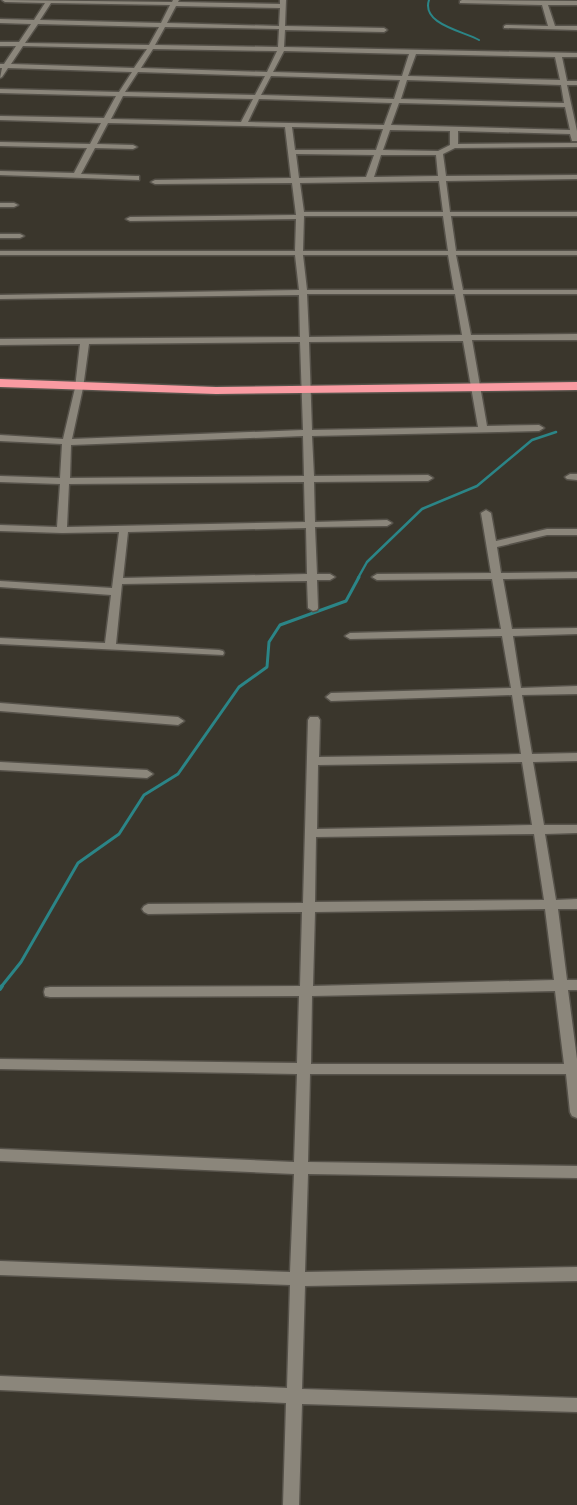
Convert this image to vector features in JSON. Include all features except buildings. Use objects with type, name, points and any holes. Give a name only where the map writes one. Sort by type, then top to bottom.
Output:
[{"type":"highway","points":[[0,383],[79,388],[307,391],[577,386]]},
{"type":"street","points":[[5,0],[283,3],[282,50],[244,123]]},
{"type":"street","points":[[0,76],[4,66],[21,44],[34,21],[50,1]]},
{"type":"street","points":[[462,2],[545,1],[577,3]]},
{"type":"street","points":[[545,1],[552,28]]},
{"type":"street","points":[[76,176],[120,95],[151,47],[161,25],[175,2]]},
{"type":"street","points":[[0,21],[384,30]]},
{"type":"street","points":[[506,28],[577,28]]},
{"type":"street","points":[[0,44],[577,55]]},
{"type":"street","points":[[369,180],[413,53]]},
{"type":"street","points":[[292,152],[439,153],[454,146],[577,146],[574,132],[574,114],[568,105],[566,83],[558,55]]},
{"type":"street","points":[[4,66],[136,71],[405,76],[577,83]]},
{"type":"street","points":[[0,91],[568,105]]},
{"type":"street","points":[[0,118],[574,132]]},
{"type":"street","points":[[288,124],[300,216],[299,252],[303,292],[307,391],[306,433],[312,608]]},
{"type":"street","points":[[454,129],[454,146]]},
{"type":"street","points":[[0,145],[133,147]]},
{"type":"street","points":[[439,153],[465,337],[483,429]]},
{"type":"street","points":[[0,173],[136,178]]},
{"type":"street","points":[[155,182],[577,177]]},
{"type":"street","points":[[0,205],[14,205]]},
{"type":"street","points":[[130,219],[577,214]]},
{"type":"street","points":[[0,236],[20,236]]},
{"type":"street","points":[[0,253],[577,253]]},
{"type":"street","points":[[0,297],[303,292],[577,292]]},
{"type":"street","points":[[0,342],[577,337]]},
{"type":"street","points":[[62,530],[67,442],[79,388],[85,342]]},
{"type":"street","points":[[0,438],[67,442],[306,433],[539,428]]},
{"type":"street","points":[[0,479],[65,481],[428,478]]},
{"type":"street","points":[[486,513],[508,632],[526,757],[551,905],[575,1069],[577,1112]]},
{"type":"street","points":[[0,528],[62,530],[387,523]]},
{"type":"street","points":[[110,646],[124,528]]},
{"type":"street","points":[[492,545],[547,532],[577,532]]},
{"type":"street","points":[[377,577],[577,574]]},
{"type":"street","points":[[118,581],[330,577]]},
{"type":"street","points":[[0,584],[116,592]]},
{"type":"street","points":[[350,636],[577,631]]},
{"type":"street","points":[[0,641],[219,653]]},
{"type":"street","points":[[331,697],[577,690]]},
{"type":"street","points":[[0,707],[178,721]]},
{"type":"street","points":[[292,1505],[314,720]]},
{"type":"street","points":[[313,761],[577,756]]},
{"type":"street","points":[[0,766],[147,774]]},
{"type":"street","points":[[311,833],[577,828]]},
{"type":"street","points":[[148,909],[577,904]]},
{"type":"street","points":[[50,992],[305,991],[577,985]]},
{"type":"street","points":[[0,1064],[305,1069],[575,1069]]},
{"type":"street","points":[[0,1155],[302,1168],[577,1172]]},
{"type":"street","points":[[0,1268],[299,1279],[577,1274]]},
{"type":"street","points":[[0,1383],[296,1396],[577,1405]]},
{"type":"waterway","points":[[429,0],[428,8],[431,15],[437,21],[479,40]]},
{"type":"waterway","points":[[358,578],[367,562],[422,509],[477,486],[532,440],[556,432]]},
{"type":"waterway","points":[[1,987],[21,962],[78,863],[119,834],[144,795],[178,774],[239,687],[267,667],[269,642],[280,625],[346,601],[359,577]]}]
